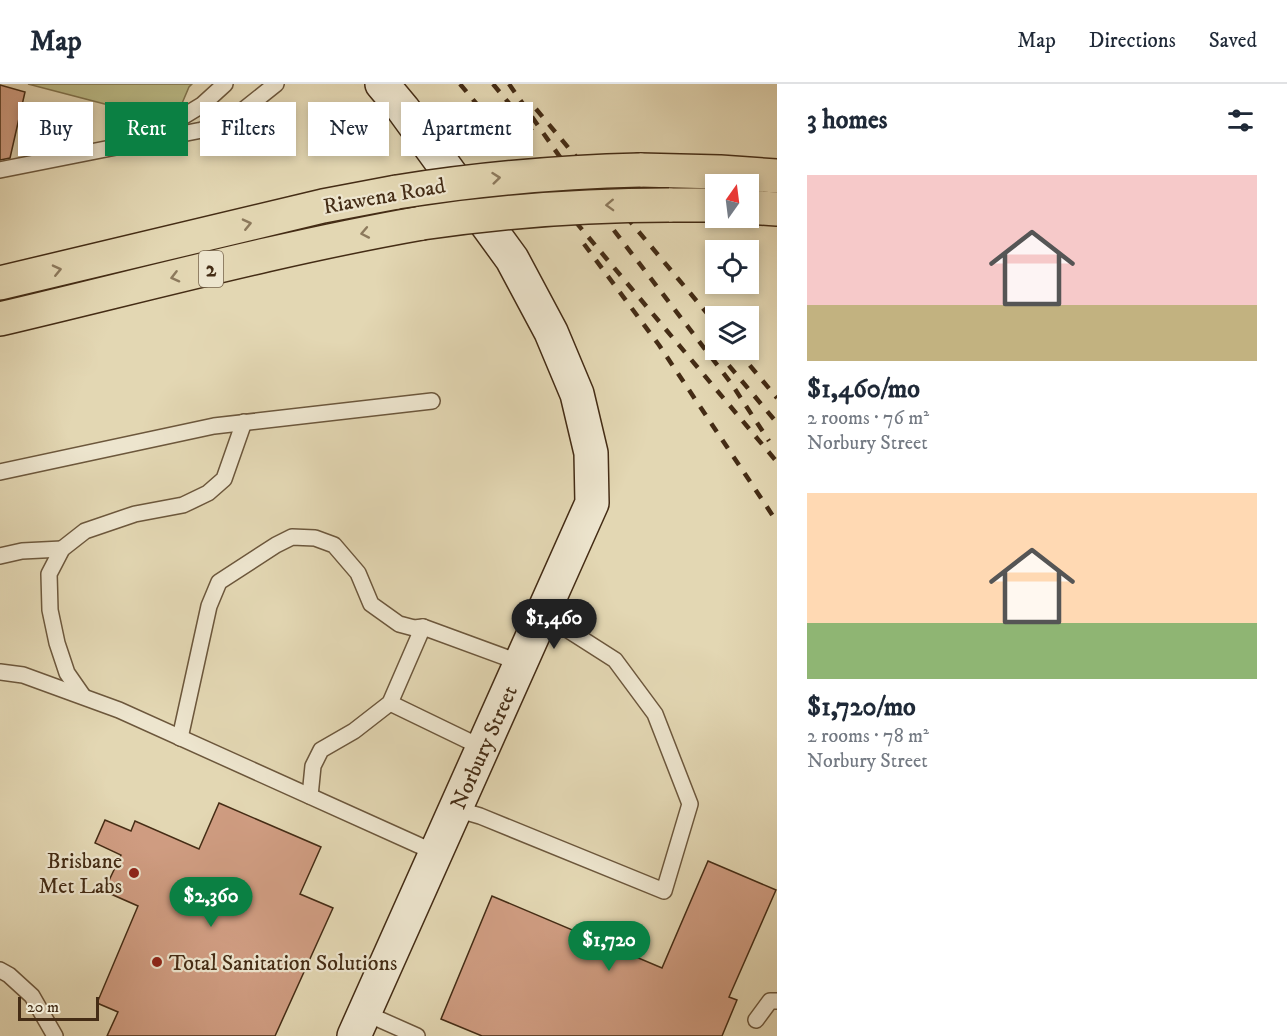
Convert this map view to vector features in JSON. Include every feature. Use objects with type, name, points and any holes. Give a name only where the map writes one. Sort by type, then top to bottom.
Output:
[{"type":"highway","name":"Riawena Road","points":[[0,283],[323,206],[461,182],[508,177],[640,170],[777,176]]},
{"type":"highway","name":"Riawena Road","points":[[0,319],[359,234],[422,222],[558,207],[705,205]]},
{"type":"highway","points":[[759,208],[777,209]]},
{"type":"street","name":"Norbury Street","points":[[360,1025],[592,503],[591,453],[577,394],[551,332],[512,259],[382,84]]},
{"type":"lane","points":[[0,169],[174,122],[202,105],[225,84]]},
{"type":"lane","points":[[0,169],[202,130],[237,115],[276,84]]},
{"type":"lane","points":[[0,472],[214,426],[432,401]]},
{"type":"lane","points":[[83,696],[67,673],[50,610],[49,574],[62,549],[85,531],[135,514],[183,504],[208,493],[224,479],[244,422]]},
{"type":"lane","points":[[180,738],[209,606],[219,582],[292,537],[315,538],[334,546],[358,573],[371,604],[399,624],[414,628],[423,627],[521,663]]},
{"type":"lane","points":[[0,556],[22,551],[62,549]]},
{"type":"lane","points":[[456,809],[480,816],[664,891],[690,804],[655,714],[615,660],[543,614]]},
{"type":"lane","points":[[310,796],[313,766],[321,750],[354,731],[390,703],[423,627]]},
{"type":"lane","points":[[0,673],[23,675],[119,710],[436,853]]},
{"type":"lane","points":[[390,703],[483,748]]},
{"type":"lane","points":[[0,970],[32,996],[55,1036]]},
{"type":"lane","points":[[756,1020],[770,1001],[777,1001]]},
{"type":"lane","points":[[360,1025],[417,1036]]},
{"type":"green space","points":[[28,84],[192,84],[183,102],[105,102],[105,104]]},
{"type":"building","points":[[0,85],[25,92],[23,102],[18,102],[18,123],[10,158],[0,160]]},
{"type":"building","points":[[219,803],[321,847],[300,894],[333,908],[275,1036],[107,1036],[118,1012],[97,1003],[138,906],[104,891],[121,855],[95,843],[105,820],[131,831],[135,821],[199,849]]},
{"type":"building","points":[[708,861],[776,890],[729,997],[737,1000],[722,1036],[482,1036],[441,1019],[492,896],[662,968]]},
{"type":"railway","points":[[460,84],[777,462]]},
{"type":"railway","points":[[493,84],[508,102]]},
{"type":"railway","points":[[509,84],[583,190],[731,383],[769,441]]},
{"type":"railway","points":[[536,109],[705,311]]},
{"type":"railway","points":[[584,244],[659,345],[777,522]]},
{"type":"railway","points":[[724,360],[777,423]]},
{"type":"railway","points":[[745,360],[777,398]]},
{"type":"place","name":"Brisbane Met Labs","points":[[134,873]]},
{"type":"place","name":"Total Sanitation Solutions","points":[[157,962]]}]
